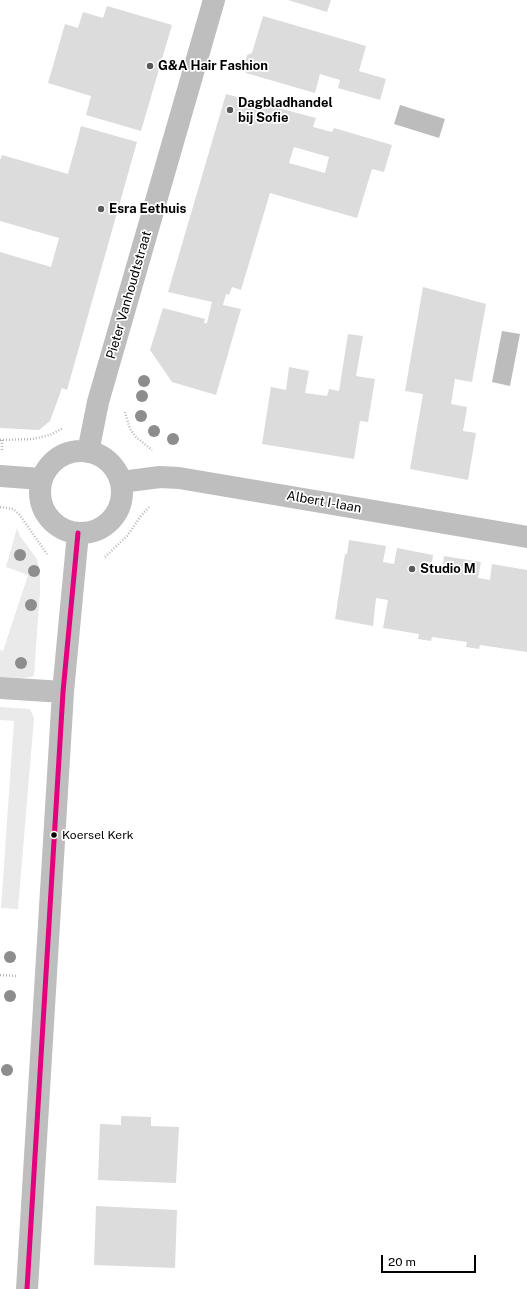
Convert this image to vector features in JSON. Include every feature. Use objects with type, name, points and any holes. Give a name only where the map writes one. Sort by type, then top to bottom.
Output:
[{"type":"street","name":"Pieter Vanhoudtstraat","points":[[88,452],[98,402],[214,0]]},
{"type":"street","points":[[72,450],[88,452],[105,458],[116,469],[121,482],[122,497],[119,509],[110,522],[98,531],[78,533],[63,530],[50,520],[41,508],[39,494],[41,478],[50,465],[61,456],[72,450]]},
{"type":"street","points":[[0,476],[41,478]]},
{"type":"street","name":"Albert I-laan","points":[[121,482],[160,477],[178,478],[527,537]]},
{"type":"street","points":[[27,1289],[63,692],[78,533]]},
{"type":"street","points":[[0,688],[63,692]]},
{"type":"path","points":[[125,411],[130,428],[136,436],[148,447],[159,453]]},
{"type":"path","points":[[0,440],[33,439],[50,435],[58,432],[67,423]]},
{"type":"path","points":[[101,563],[105,556],[127,536],[141,516],[153,505]]},
{"type":"path","points":[[0,507],[13,509],[18,514],[45,550],[48,557]]},
{"type":"shaded area","points":[[400,105],[445,119],[439,138],[394,124]]},
{"type":"shaded area","points":[[502,331],[520,334],[510,386],[492,382]]},
{"type":"shaded area","points":[[17,528],[20,536],[37,559],[40,573],[34,676],[24,678],[0,677],[0,650],[3,651],[28,575],[6,567]]},
{"type":"shaded area","points":[[0,707],[30,709],[34,718],[18,909],[1,908],[14,721],[0,720]]},
{"type":"building","points":[[288,0],[331,0],[327,12]]},
{"type":"building","points":[[107,6],[172,25],[141,131],[86,115],[91,96],[48,83],[65,24],[78,28],[83,12],[103,18]]},
{"type":"building","points":[[263,16],[366,46],[359,71],[386,79],[380,100],[338,88],[340,80],[320,74],[315,93],[246,73],[244,67],[247,55],[252,53]]},
{"type":"building","points":[[226,94],[316,118],[313,127],[332,132],[334,128],[392,145],[384,172],[372,169],[357,218],[270,193],[241,290],[232,287],[229,295],[226,294],[223,305],[241,309],[216,395],[172,382],[150,350],[163,308],[205,319],[204,323],[207,323],[212,302],[168,292]],"holes":[[[294,147],[329,157],[325,173],[289,163]]]},
{"type":"building","points":[[81,126],[137,142],[67,390],[62,388],[50,421],[39,430],[0,428],[0,252],[51,267],[59,238],[0,221],[0,160],[2,155],[68,174]]},
{"type":"building","points":[[423,287],[486,304],[472,382],[455,379],[451,404],[467,407],[463,431],[476,433],[468,480],[410,469],[423,394],[405,391]]},
{"type":"building","points":[[348,334],[363,336],[356,376],[375,379],[368,422],[360,421],[354,459],[262,444],[271,387],[286,390],[289,367],[309,371],[305,393],[327,396],[329,389],[339,391]]},
{"type":"building","points":[[349,540],[386,546],[383,562],[394,564],[397,548],[433,555],[431,571],[442,572],[444,556],[481,562],[478,578],[490,580],[492,564],[527,570],[527,652],[480,645],[479,649],[466,647],[467,642],[432,637],[431,641],[418,639],[419,634],[383,628],[388,600],[376,598],[373,626],[335,619],[345,554],[347,554]]},
{"type":"building","points":[[121,1116],[151,1117],[151,1126],[179,1127],[176,1183],[98,1180],[100,1124],[121,1125]]},
{"type":"building","points":[[96,1206],[177,1210],[175,1268],[94,1265]]},
{"type":"transit line","points":[[27,1289],[63,692],[78,533]]},
{"type":"place","name":"G&A Hair Fashion","points":[[150,66]]},
{"type":"place","name":"Dagbladhandel bij Sofie","points":[[230,110]]},
{"type":"place","name":"Esra Eethuis","points":[[101,209]]},
{"type":"place","name":"Studio M","points":[[412,569]]},
{"type":"place","name":"Koersel Kerk","points":[[54,835]]}]
